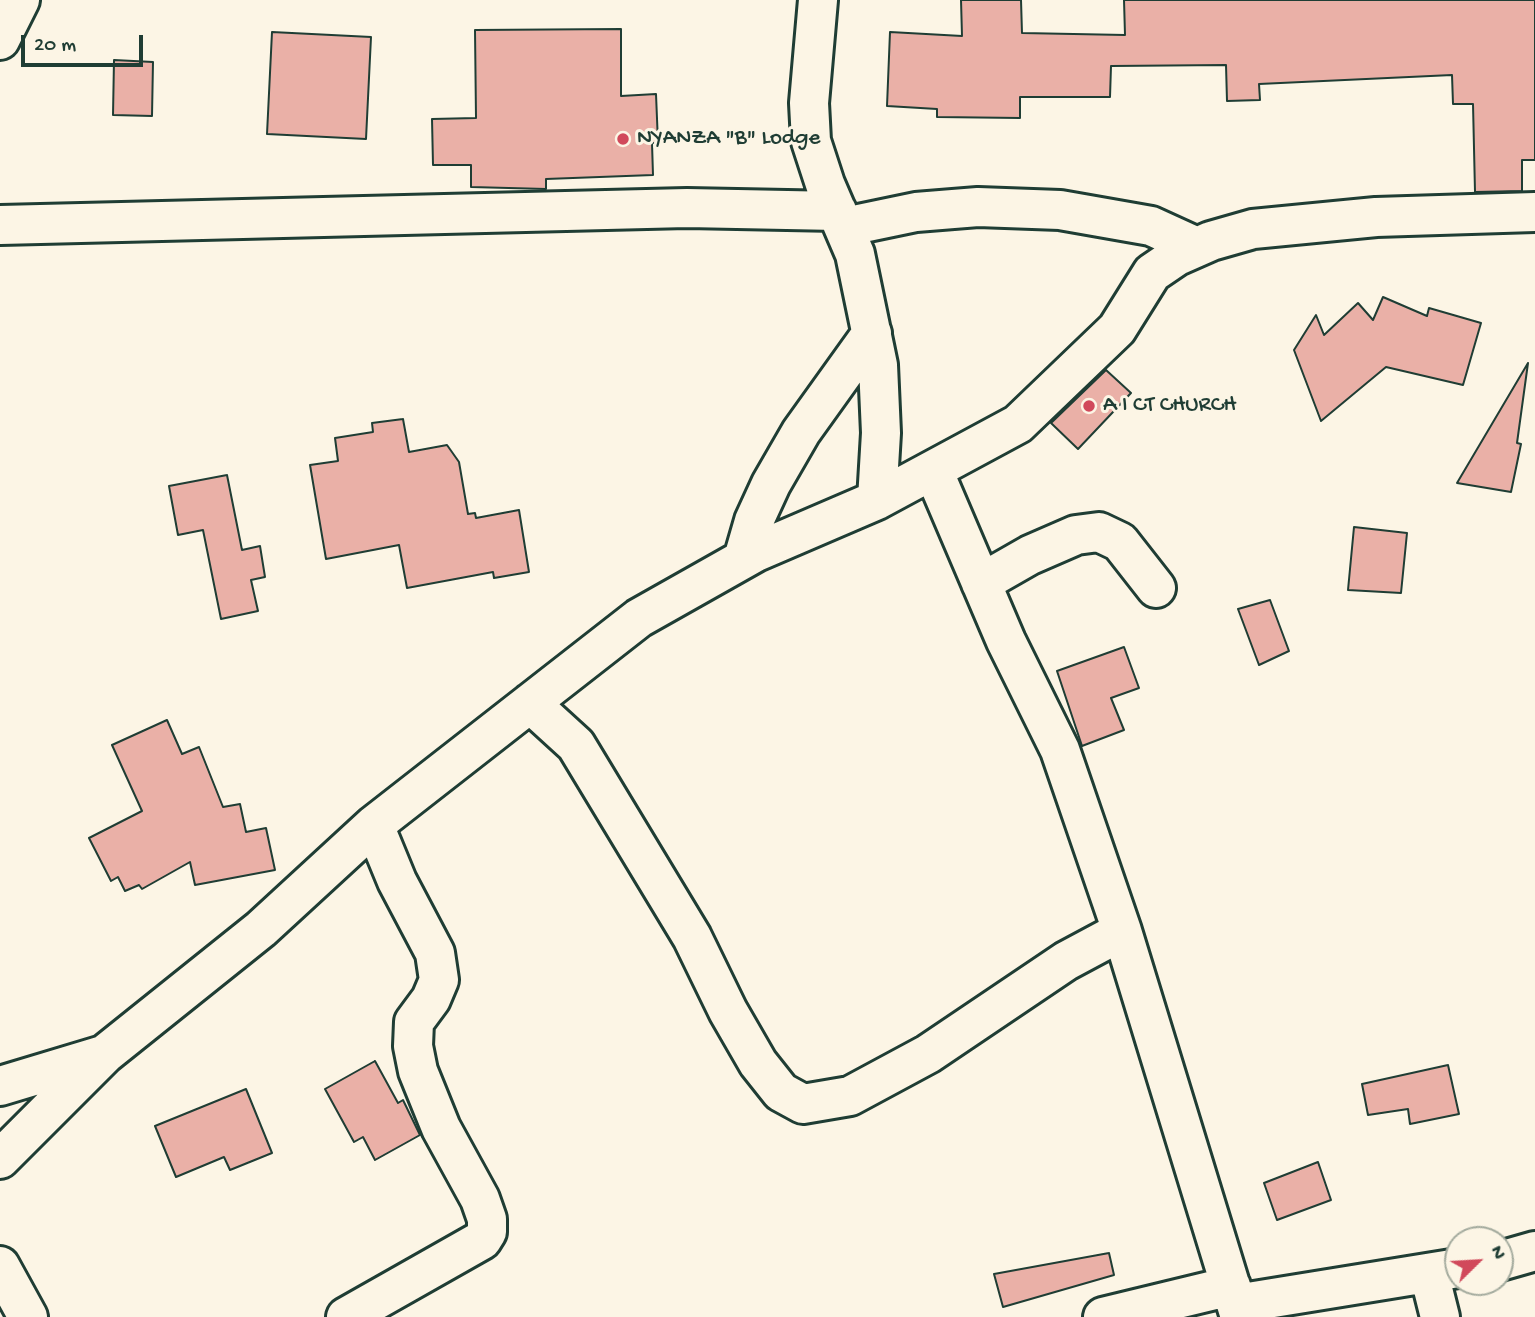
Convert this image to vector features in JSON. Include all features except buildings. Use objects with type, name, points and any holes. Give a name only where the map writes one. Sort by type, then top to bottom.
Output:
[{"type":"street","points":[[0,40],[20,0]]},
{"type":"street","points":[[818,0],[809,103],[811,141],[855,254],[878,365],[881,433],[877,500]]},
{"type":"street","points":[[0,225],[687,208],[840,219],[978,207],[1060,210],[1152,226],[1197,247]]},
{"type":"street","points":[[0,1159],[105,1054],[261,929],[374,825],[639,618],[743,559],[877,500],[1018,424],[1117,330],[1152,273],[1197,247],[1253,229],[1376,217],[1535,212]]},
{"type":"street","points":[[743,559],[754,521],[771,484],[801,432],[872,333]]},
{"type":"street","points":[[933,470],[981,583],[1060,750],[1122,931],[1236,1302]]},
{"type":"street","points":[[981,583],[1030,555],[1076,534],[1099,532],[1120,542],[1156,588]]},
{"type":"street","points":[[530,703],[576,744],[692,937],[728,1011],[758,1063],[781,1092],[803,1104],[850,1096],[905,1066],[1066,961],[1122,931]]},
{"type":"street","points":[[346,1317],[482,1240],[487,1232],[487,1219],[480,1199],[441,1128],[418,1071],[413,1046],[414,1022],[431,999],[439,980],[435,953],[397,881],[374,825]]},
{"type":"street","points":[[0,1086],[105,1054]]},
{"type":"street","points":[[1514,1257],[1535,1251]]},
{"type":"street","points":[[0,1266],[28,1317]]},
{"type":"street","points":[[1102,1317],[1236,1302],[1444,1271],[1440,1317]]},
{"type":"place","name":"NYANZA \"B\" Lodge","points":[[623,139]]},
{"type":"place","name":"A I CT CHURCH","points":[[1089,406]]}]
